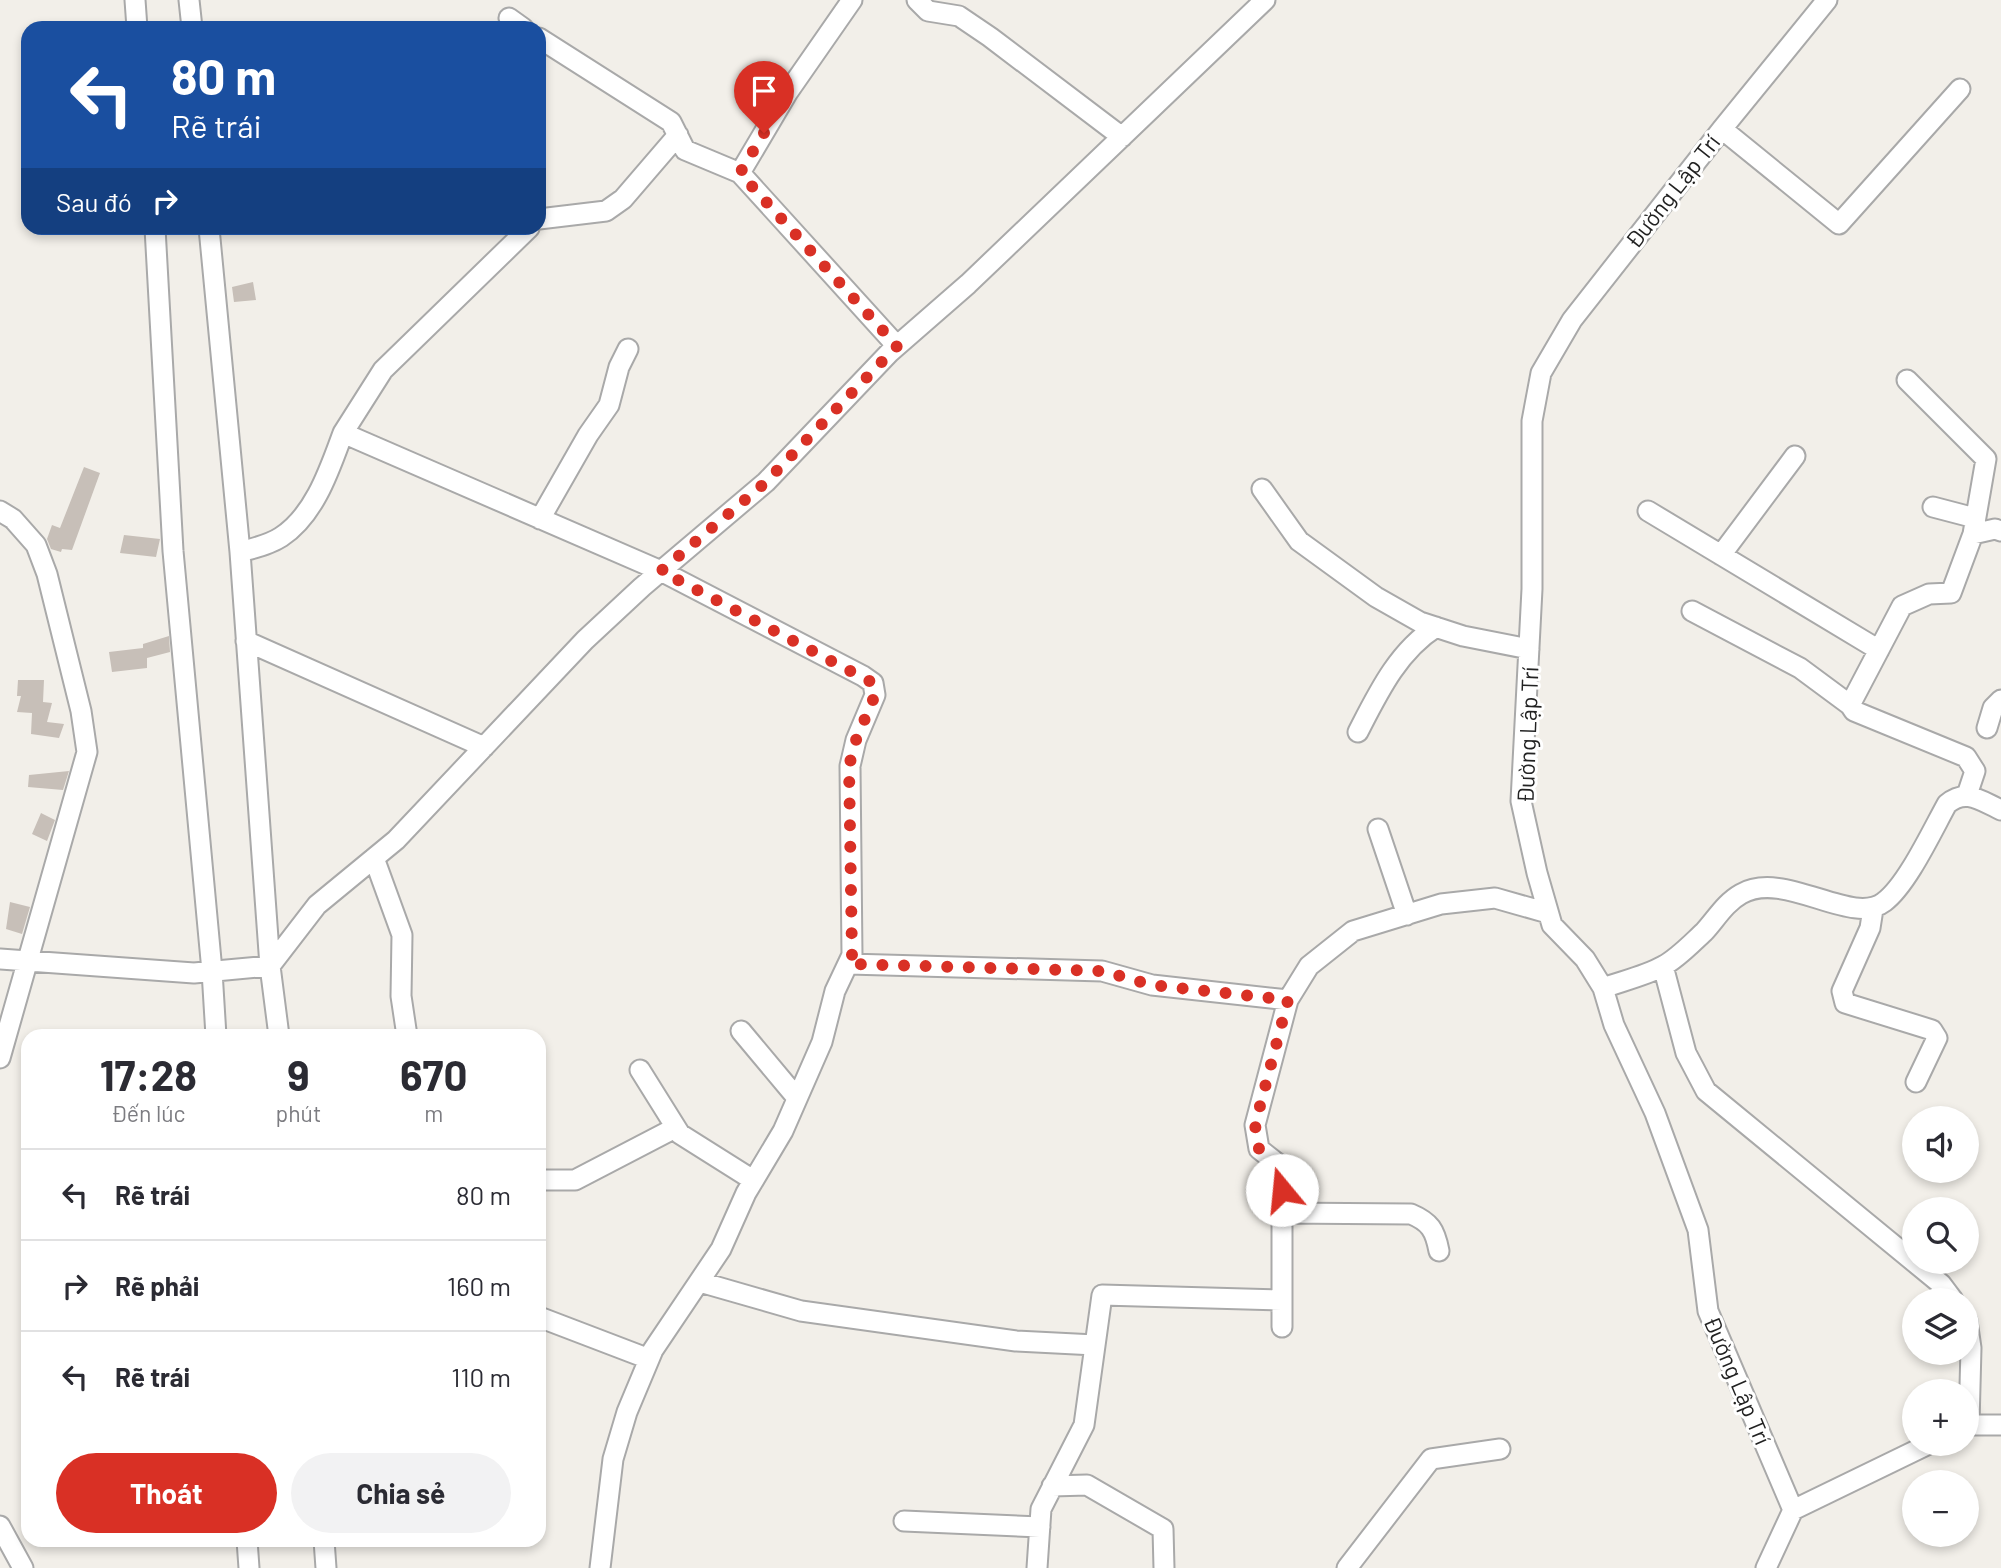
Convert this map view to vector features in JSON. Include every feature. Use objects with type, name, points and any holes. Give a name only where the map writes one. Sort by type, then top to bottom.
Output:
[{"type":"street","points":[[135,0],[136,21]]},
{"type":"street","points":[[189,0],[191,21]]},
{"type":"street","points":[[740,173],[788,92],[852,0]]},
{"type":"street","points":[[917,0],[928,11],[959,16],[1122,137]]},
{"type":"street","points":[[0,959],[194,973],[270,966],[317,905],[396,840],[585,640],[766,482],[897,346],[968,284],[1265,0]]},
{"type":"street","name":"Đường Lập Trí","points":[[1793,1510],[1708,1311],[1698,1230],[1654,1113],[1614,1025],[1603,988],[1585,959],[1552,925],[1521,801],[1532,589],[1532,421],[1541,373],[1572,320],[1827,0]]},
{"type":"street","points":[[546,42],[671,122],[685,150],[740,173],[897,346]]},
{"type":"street","points":[[1722,129],[1839,224],[1960,89]]},
{"type":"street","points":[[546,218],[606,211],[623,199],[678,135]]},
{"type":"street","points":[[155,235],[173,551],[216,1029]]},
{"type":"street","points":[[210,235],[240,552],[270,966],[278,1029]]},
{"type":"street","points":[[240,552],[284,535],[305,513],[329,468],[343,433],[383,370],[522,235]]},
{"type":"street","points":[[540,519],[588,435],[609,405],[628,349]]},
{"type":"street","points":[[1850,705],[1902,606],[1929,594],[1951,593],[1974,526],[1986,459],[1907,380]]},
{"type":"street","points":[[343,433],[661,571],[873,683],[875,695],[856,740],[849,766],[852,955],[835,991],[822,1042],[783,1132],[753,1180],[721,1249],[649,1359],[627,1412],[613,1459],[600,1568]]},
{"type":"street","points":[[1721,555],[1795,456]]},
{"type":"street","points":[[1262,489],[1299,541],[1376,597],[1420,622],[1462,636],[1530,649]]},
{"type":"street","points":[[1933,507],[1974,526],[2001,531]]},
{"type":"street","points":[[0,511],[13,519],[36,545],[47,574],[81,710],[87,752],[0,1058]]},
{"type":"street","points":[[1648,511],[1879,650]]},
{"type":"street","points":[[1692,611],[1800,668],[1854,710],[1966,757],[1976,771],[1967,795]]},
{"type":"street","points":[[1358,732],[1384,682],[1401,659],[1416,642],[1436,627]]},
{"type":"street","points":[[246,641],[484,747]]},
{"type":"street","points":[[1987,728],[1993,708],[2001,700]]},
{"type":"street","points":[[1603,988],[1663,966],[1704,931],[1724,907],[1741,894],[1760,887],[1782,888],[1857,908],[1873,909],[1885,902],[1901,884],[1947,804],[1957,796],[1967,795],[2001,810]]},
{"type":"street","points":[[1378,829],[1407,915]]},
{"type":"street","points":[[374,858],[402,935],[401,996],[406,1029]]},
{"type":"street","points":[[1282,1327],[1282,1167],[1259,1149],[1255,1125],[1288,1000],[1310,966],[1353,931],[1441,904],[1494,898],[1548,912]]},
{"type":"street","points":[[1873,909],[1870,928],[1842,991],[1845,1003],[1933,1030],[1937,1038],[1916,1082]]},
{"type":"street","points":[[849,964],[1102,971],[1152,985],[1288,1000]]},
{"type":"street","points":[[1663,966],[1686,1052],[1706,1091],[1944,1288]]},
{"type":"street","points":[[741,1031],[797,1098]]},
{"type":"street","points":[[640,1070],[675,1128],[687,1140],[753,1180]]},
{"type":"street","points":[[546,1180],[575,1180],[675,1128]]},
{"type":"street","points":[[1282,1213],[1411,1214],[1427,1221],[1436,1233],[1438,1251]]},
{"type":"street","points":[[700,1282],[800,1311],[1016,1341],[1095,1345]]},
{"type":"street","points":[[1037,1568],[1041,1509],[1084,1425],[1102,1295],[1282,1300]]},
{"type":"street","points":[[546,1320],[649,1359]]},
{"type":"street","points":[[1979,1424],[2001,1425]]},
{"type":"street","points":[[1347,1568],[1432,1459],[1500,1449]]},
{"type":"street","points":[[1766,1568],[1793,1510],[1904,1456]]},
{"type":"street","points":[[1052,1486],[1087,1485],[1163,1529],[1164,1568]]},
{"type":"street","points":[[904,1521],[1040,1527]]},
{"type":"street","points":[[0,1527],[23,1568]]},
{"type":"street","points":[[248,1547],[249,1568]]},
{"type":"street","points":[[324,1547],[326,1568]]},
{"type":"building","points":[[253,282],[256,300],[234,302],[232,287]]},
{"type":"building","points":[[84,467],[100,473],[72,550],[62,549],[61,552],[51,549],[47,539],[52,525],[60,528]]},
{"type":"building","points":[[124,535],[160,539],[156,557],[120,553]]},
{"type":"building","points":[[169,636],[170,652],[147,658],[147,668],[112,672],[109,652],[143,648],[143,644]]},
{"type":"building","points":[[18,680],[44,680],[43,702],[52,703],[47,722],[64,724],[59,738],[31,734],[32,713],[17,712],[21,696],[17,696]]},
{"type":"building","points":[[69,771],[63,790],[28,787],[29,775]]},
{"type":"building","points":[[41,813],[55,820],[47,841],[32,834]]},
{"type":"building","points":[[10,902],[30,907],[22,934],[6,929]]},
{"type":"route","points":[[764,133],[740,173],[897,346],[766,482],[661,571],[873,683],[875,695],[856,740],[849,766],[852,955],[849,964],[1102,971],[1152,985],[1288,1000],[1255,1125],[1259,1149],[1282,1167],[1282,1190]]}]
